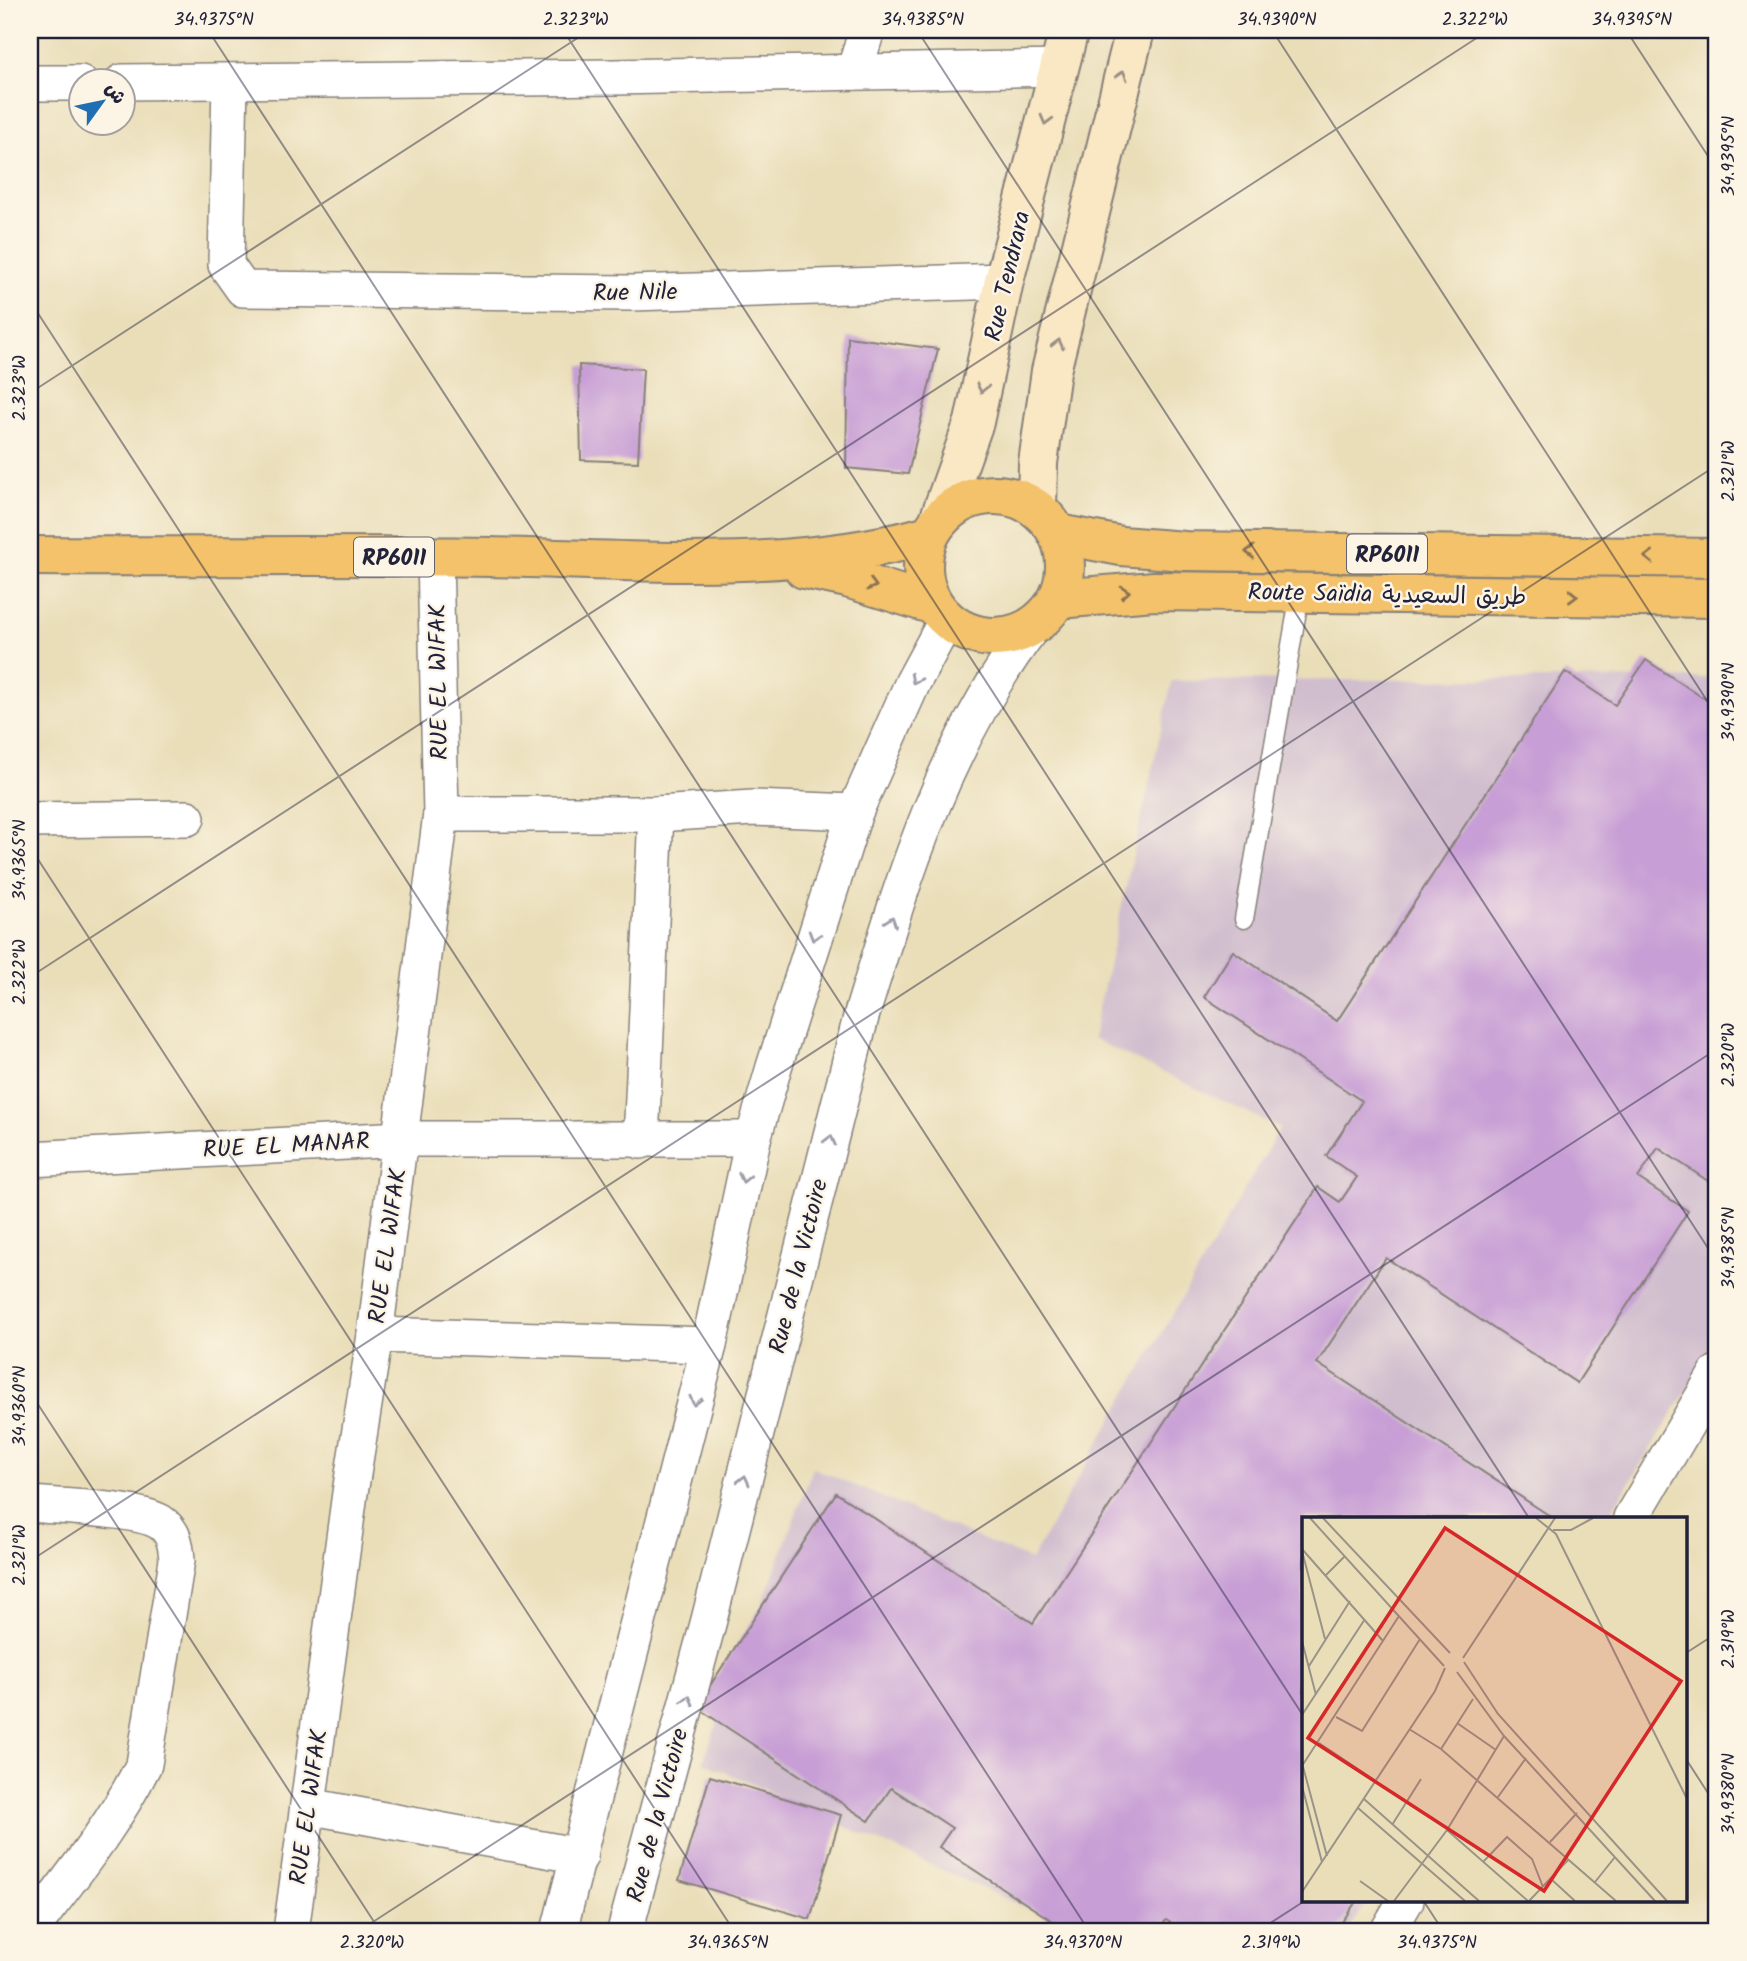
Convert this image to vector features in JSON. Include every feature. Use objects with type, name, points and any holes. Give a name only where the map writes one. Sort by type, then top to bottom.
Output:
[{"type":"highway","name":"RP6011","points":[[30,556],[435,556],[757,562],[844,555],[934,528],[952,508],[972,498],[994,494],[1016,498],[1047,521],[1153,550],[1717,558]]},
{"type":"highway","points":[[1045,612],[1064,567],[1047,521]]},
{"type":"highway","points":[[934,528],[923,571],[941,612]]},
{"type":"highway","points":[[1300,593],[1305,552]]},
{"type":"highway","name":"RP6011","points":[[757,562],[847,578],[941,612],[967,632],[989,637],[1012,635],[1045,612]]},
{"type":"highway","name":"Route Saïdia طريق السعيدية","points":[[1045,612],[1154,590],[1717,598]]},
{"type":"street","points":[[854,72],[867,30]]},
{"type":"street","name":"Rue Tendrara","points":[[934,528],[974,422],[1004,281],[1069,30]]},
{"type":"street","points":[[1047,521],[1038,463],[1051,371],[1135,30]]},
{"type":"street","points":[[136,82],[1060,68]]},
{"type":"street","name":"Rue Nile","points":[[230,81],[226,265],[243,289],[632,293],[1004,281]]},
{"type":"street","points":[[30,83],[66,83]]},
{"type":"street","name":"RUE EL WIFAK","points":[[291,1931],[350,1493],[402,1139],[441,814],[435,556]]},
{"type":"street","points":[[559,1931],[709,1345],[753,1139],[815,933],[855,812],[941,612]]},
{"type":"street","name":"Rue de la Victoire","points":[[625,1931],[680,1731],[861,1017],[882,947],[929,815],[962,735],[1002,669],[1045,612]]},
{"type":"street","points":[[441,814],[656,814],[753,808],[855,812]]},
{"type":"street","points":[[641,1141],[656,814]]},
{"type":"street","points":[[30,820],[187,818]]},
{"type":"street","name":"RUE EL MANAR","points":[[30,1158],[402,1139],[753,1139]]},
{"type":"street","points":[[375,1335],[709,1345]]},
{"type":"street","points":[[1632,1517],[1717,1373]]},
{"type":"street","points":[[30,1504],[142,1516],[161,1522],[176,1539],[177,1560],[144,1765],[129,1795],[92,1851],[30,1931]]},
{"type":"street","points":[[308,1806],[580,1856]]},
{"type":"street","points":[[1388,1931],[1405,1902]]},
{"type":"lane","points":[[1244,919],[1300,593]]},
{"type":"shaded area","points":[[1717,678],[1717,1342],[1608,1517],[1302,1517],[1302,1902],[1367,1902],[1348,1931],[1077,1931],[703,1762],[813,1468],[1031,1560],[1280,1128],[1092,1039],[1172,681]]},
{"type":"building","points":[[848,337],[938,349],[908,474],[846,468]]},
{"type":"building","points":[[579,365],[643,369],[638,462],[581,460]]},
{"type":"building","points":[[1646,660],[1717,707],[1717,1187],[1658,1148],[1638,1178],[1688,1211],[1577,1383],[1386,1258],[1317,1363],[1551,1517],[1302,1517],[1302,1902],[1356,1902],[1336,1931],[1184,1931],[1166,1920],[1158,1931],[1068,1931],[939,1847],[952,1828],[891,1788],[869,1821],[696,1707],[836,1493],[1033,1623],[1318,1187],[1340,1202],[1357,1177],[1326,1156],[1362,1101],[1204,997],[1233,951],[1337,1021],[1565,672],[1615,705]]},
{"type":"building","points":[[710,1776],[841,1815],[810,1919],[679,1880]]}]
